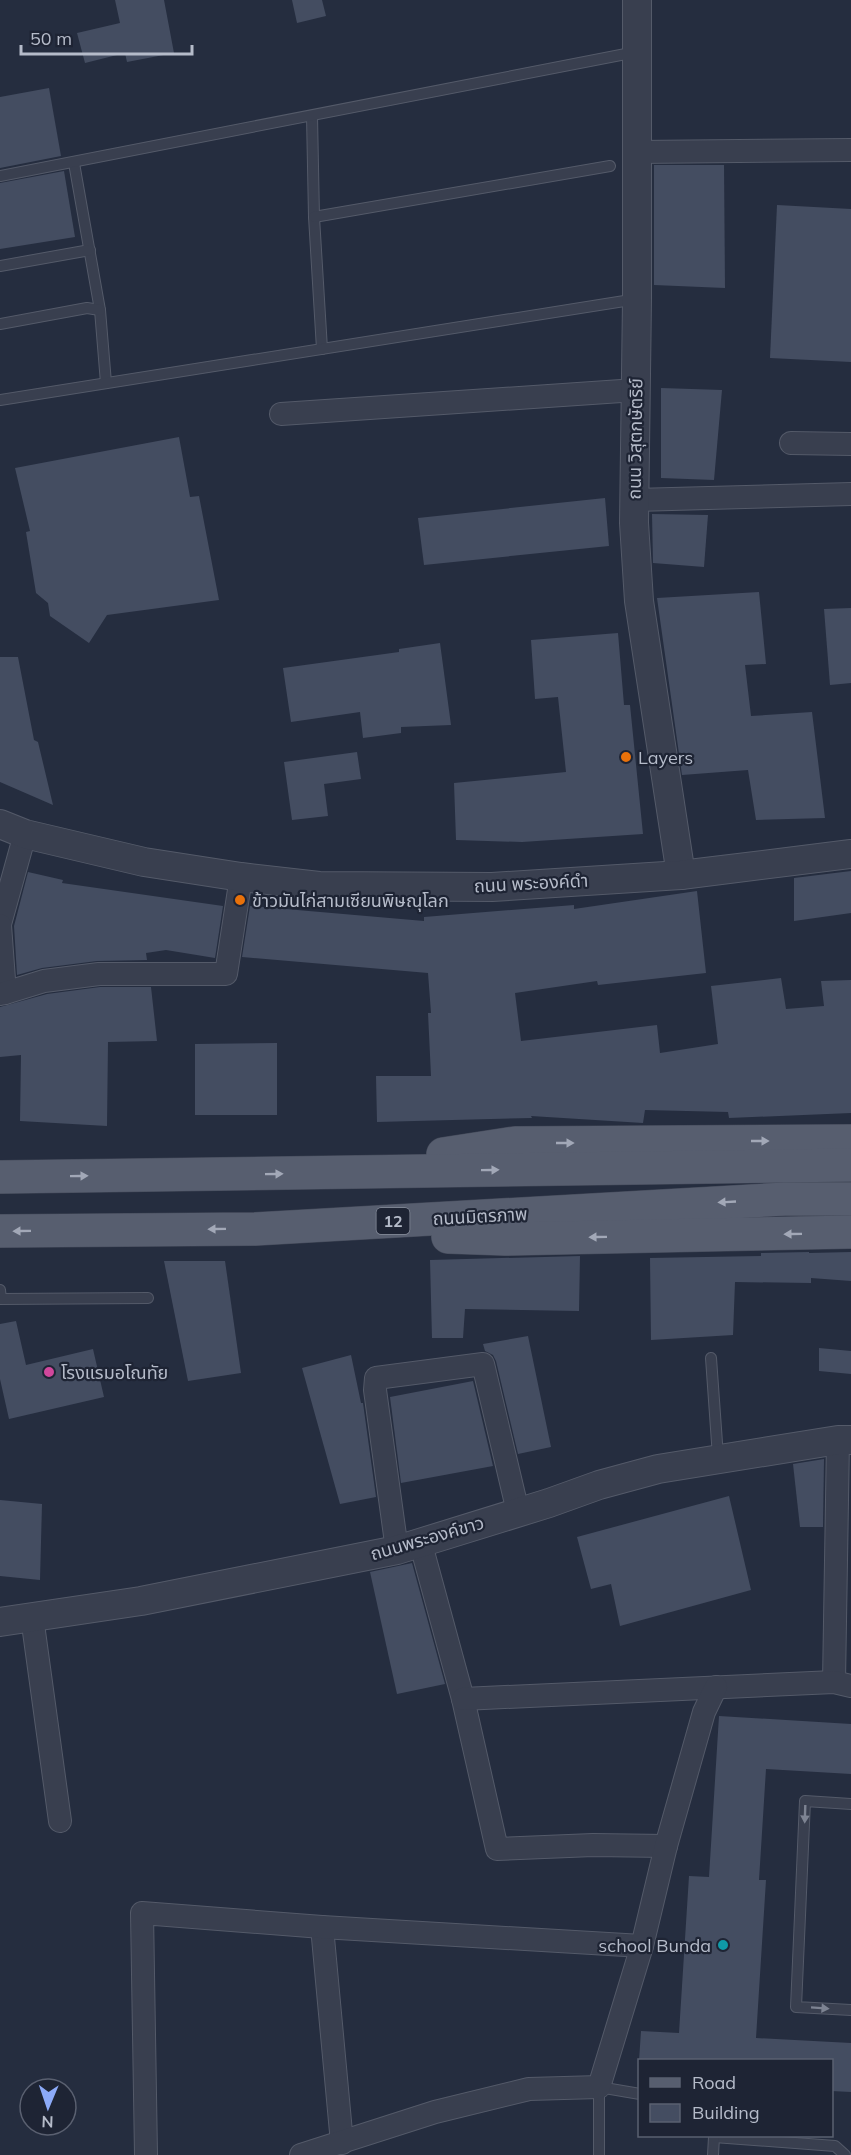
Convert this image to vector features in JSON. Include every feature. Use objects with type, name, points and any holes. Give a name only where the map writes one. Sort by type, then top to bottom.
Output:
[{"type":"main road","points":[[320,1173],[515,1143],[851,1140]]},
{"type":"main road","points":[[0,1177],[851,1165]]},
{"type":"main road","name":"ถนนมิตรภาพ","points":[[0,1231],[255,1228],[785,1199],[851,1198]]},
{"type":"main road","points":[[255,1228],[505,1239],[851,1232]]},
{"type":"street","name":"ถนน วิสุตกษัตริย์","points":[[637,0],[634,523],[639,601],[681,875]]},
{"type":"street","points":[[637,152],[851,150]]},
{"type":"street","points":[[281,414],[636,390]]},
{"type":"street","points":[[791,443],[851,444]]},
{"type":"street","points":[[635,500],[851,494]]},
{"type":"street","points":[[13,829],[0,925],[3,993],[44,981],[99,974],[226,974],[241,877]]},
{"type":"street","name":"ถนน พระองค์ดำ","points":[[13,829],[144,862],[319,886],[492,886],[681,875],[851,854]]},
{"type":"street","points":[[518,1512],[483,1364],[376,1378],[375,1390],[408,1546],[463,1699],[497,1849],[593,1845],[666,1846]]},
{"type":"street","points":[[463,1699],[716,1687],[842,1684],[844,1440]]},
{"type":"street","name":"ถนนพระองค์ขาว","points":[[0,1622],[141,1601],[408,1546],[599,1485],[638,1475],[844,1440]]},
{"type":"street","points":[[32,1617],[60,1821]]},
{"type":"street","points":[[301,2155],[435,2112],[529,2089],[599,2087],[642,1946],[666,1846],[704,1712],[716,1687]]},
{"type":"street","points":[[146,2155],[142,1913],[322,1927],[642,1946]]},
{"type":"street","points":[[322,1927],[342,2143]]},
{"type":"lane","points":[[0,176],[636,52]]},
{"type":"lane","points":[[312,116],[314,217],[322,349]]},
{"type":"lane","points":[[74,163],[100,310],[106,383]]},
{"type":"lane","points":[[314,217],[610,166]]},
{"type":"lane","points":[[0,266],[90,250]]},
{"type":"lane","points":[[0,400],[637,299]]},
{"type":"lane","points":[[0,324],[87,308],[100,310]]},
{"type":"lane","points":[[0,1290],[1,1299],[148,1298]]},
{"type":"lane","points":[[711,1359],[718,1460]]},
{"type":"lane","points":[[851,1804],[805,1802],[796,2007],[851,2010]]},
{"type":"lane","points":[[599,2155],[599,2087],[638,2094]]},
{"type":"lane","points":[[713,2155],[714,2137]]},
{"type":"lane","points":[[726,2137],[835,2146],[845,2155]]},
{"type":"building","points":[[115,0],[164,0],[174,53],[127,62],[125,53],[85,63],[77,33],[120,23]]},
{"type":"building","points":[[292,0],[322,0],[326,16],[297,23]]},
{"type":"building","points":[[49,88],[61,156],[0,168],[0,97]]},
{"type":"building","points":[[654,165],[724,165],[725,288],[654,285]]},
{"type":"building","points":[[64,171],[75,237],[0,249],[0,183]]},
{"type":"building","points":[[777,205],[851,209],[851,362],[770,358]]},
{"type":"building","points":[[661,388],[722,390],[714,480],[661,478]]},
{"type":"building","points":[[179,437],[190,497],[199,496],[219,600],[107,615],[89,643],[50,616],[48,603],[36,593],[26,532],[30,531],[15,468]]},
{"type":"building","points":[[605,498],[609,546],[424,565],[418,518]]},
{"type":"building","points":[[652,514],[708,515],[704,567],[653,563]]},
{"type":"building","points":[[759,592],[766,664],[745,665],[751,716],[812,712],[825,818],[756,820],[748,770],[682,775],[657,598]]},
{"type":"building","points":[[851,608],[851,683],[830,685],[824,609]]},
{"type":"building","points":[[618,633],[624,705],[630,705],[643,834],[522,842],[456,840],[454,783],[566,772],[558,697],[535,699],[531,640]]},
{"type":"building","points":[[440,643],[451,725],[401,727],[401,733],[363,738],[360,712],[291,722],[283,668],[399,652],[399,649]]},
{"type":"building","points":[[0,657],[18,657],[34,740],[38,742],[53,805],[0,782]]},
{"type":"building","points":[[357,752],[361,779],[324,784],[328,816],[292,820],[284,762]]},
{"type":"building","points":[[851,871],[851,913],[794,921],[794,878]]},
{"type":"building","points":[[28,872],[63,880],[62,883],[223,906],[215,958],[166,950],[146,953],[147,960],[97,961],[42,968],[17,975],[14,926]]},
{"type":"building","points":[[697,891],[706,973],[598,985],[597,981],[515,993],[521,1041],[657,1025],[660,1053],[718,1044],[711,986],[781,978],[786,1009],[824,1006],[821,981],[851,980],[851,1113],[729,1118],[728,1112],[645,1110],[643,1123],[531,1116],[532,1118],[377,1122],[376,1076],[431,1076],[428,1013],[431,1013],[428,973],[242,957],[250,906],[424,921],[424,917],[574,905],[574,909]]},
{"type":"building","points":[[100,987],[151,987],[157,1041],[108,1042],[107,1126],[20,1121],[21,1055],[0,1057],[0,1007],[47,994]]},
{"type":"building","points":[[277,1043],[277,1115],[195,1115],[195,1044]]},
{"type":"building","points":[[851,1252],[851,1281],[811,1278],[811,1283],[735,1282],[733,1335],[651,1340],[650,1258],[761,1256],[761,1253]]},
{"type":"building","points":[[580,1256],[579,1311],[465,1309],[463,1338],[432,1338],[430,1260]]},
{"type":"building","points":[[164,1261],[225,1261],[241,1373],[188,1381]]},
{"type":"building","name":"โรงแรมอโณทัย","points":[[16,1321],[26,1365],[93,1349],[104,1397],[9,1419],[0,1379],[0,1324]]},
{"type":"building","points":[[528,1336],[551,1447],[518,1454],[496,1361],[493,1355],[485,1351],[483,1344]]},
{"type":"building","points":[[819,1348],[851,1351],[851,1374],[819,1371]]},
{"type":"building","points":[[351,1355],[361,1403],[363,1403],[376,1497],[340,1504],[302,1368]]},
{"type":"building","points":[[473,1381],[493,1466],[401,1483],[390,1397]]},
{"type":"building","points":[[824,1459],[823,1527],[800,1527],[793,1464]]},
{"type":"building","points":[[729,1496],[751,1590],[620,1626],[611,1584],[591,1589],[577,1537]]},
{"type":"building","points":[[0,1500],[42,1504],[40,1580],[0,1576]]},
{"type":"building","points":[[412,1563],[445,1684],[397,1694],[370,1572]]},
{"type":"building","points":[[719,1716],[851,1724],[851,1774],[766,1769],[759,1880],[766,1880],[756,2038],[851,2043],[851,2092],[833,2091],[833,2059],[639,2059],[641,2031],[679,2033],[689,1876],[709,1877]]},
{"type":"place","name":"Layers","points":[[626,757]]},
{"type":"place","name":"ข้าวมันไก่สามเซียนพิษณุโลก","points":[[240,900]]},
{"type":"place","name":"โรงแรมอโณทัย","points":[[49,1372]]},
{"type":"place","name":"school Bunda","points":[[723,1945]]}]
